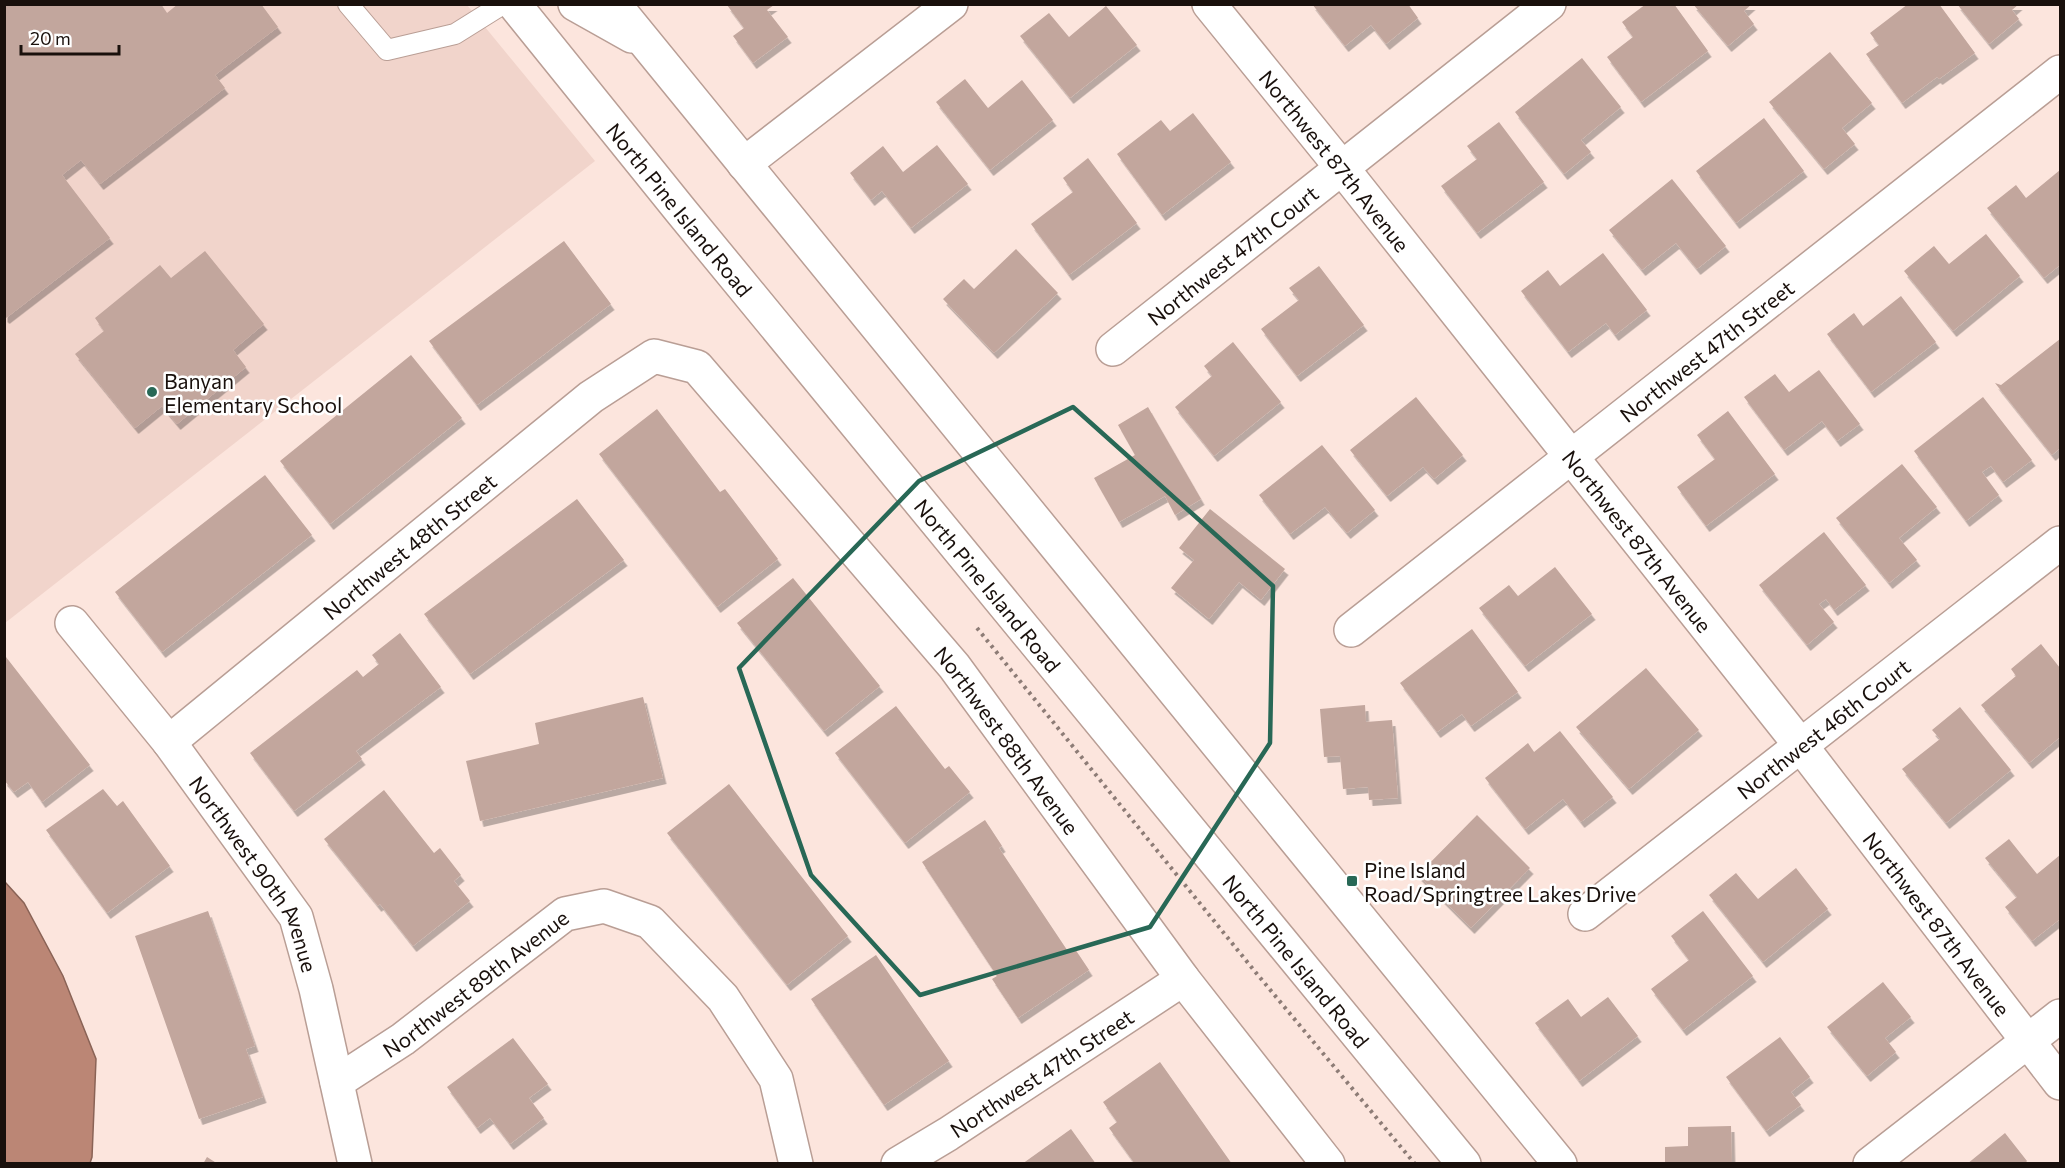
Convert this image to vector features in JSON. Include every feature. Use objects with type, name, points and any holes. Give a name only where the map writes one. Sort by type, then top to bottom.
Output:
[{"type":"street","name":"North Pine Island Road","points":[[514,4],[696,230],[1464,1164]]},
{"type":"street","points":[[575,4],[647,45]]},
{"type":"street","points":[[614,4],[1560,1164]]},
{"type":"street","points":[[744,164],[951,4]]},
{"type":"street","name":"Northwest 87th Avenue","points":[[1209,4],[1801,746],[2061,1083]]},
{"type":"street","name":"Northwest 47th Court","points":[[1113,349],[1549,4]]},
{"type":"street","name":"Northwest 47th Street","points":[[1351,630],[2061,72]]},
{"type":"street","name":"Northwest 48th Street","points":[[169,742],[591,397],[654,356]]},
{"type":"street","name":"Northwest 88th Avenue","points":[[654,356],[697,367],[954,666],[1183,979],[1328,1164]]},
{"type":"street","name":"Northwest 46th Court","points":[[1585,914],[2061,543]]},
{"type":"street","name":"Northwest 90th Avenue","points":[[72,623],[169,742],[296,917],[316,989],[355,1164]]},
{"type":"street","name":"Northwest 89th Avenue","points":[[337,1082],[403,1038],[565,914],[604,906],[650,922],[723,999],[776,1079],[796,1164]]},
{"type":"street","name":"Northwest 47th Street","points":[[898,1164],[948,1134],[1183,979]]},
{"type":"street","points":[[1870,1164],[2061,1016]]},
{"type":"lane","points":[[348,4],[387,50],[455,34],[503,4]]},
{"type":"highlighted area","points":[[1073,407],[1273,586],[1270,743],[1150,927],[920,995],[811,875],[739,668],[919,481]]},
{"type":"shaded area","name":"Banyan Elementary School","points":[[5,5],[467,5],[595,161],[5,623]]},
{"type":"shaded area","points":[[5,882],[24,903],[63,976],[96,1059],[90,1163],[5,1163]]},
{"type":"building","points":[[4,4],[161,4],[167,13],[178,4],[261,4],[278,27],[215,75],[225,88],[100,184],[81,160],[62,175],[110,238],[6,318],[4,316]]},
{"type":"building","points":[[1312,4],[1408,4],[1418,18],[1386,44],[1371,25],[1345,46]]},
{"type":"building","points":[[1646,4],[1674,4],[1708,51],[1641,102],[1607,57],[1633,37],[1622,22]]},
{"type":"building","points":[[1693,4],[1752,4],[1744,11],[1754,24],[1728,46]]},
{"type":"building","points":[[1908,4],[1939,4],[1975,53],[1902,103],[1866,54],[1879,45],[1870,33]]},
{"type":"building","points":[[1957,4],[2019,4],[2012,10],[2019,19],[1989,44]]},
{"type":"building","points":[[727,5],[774,5],[767,10],[788,37],[753,63],[733,36],[744,28]]},
{"type":"building","points":[[1106,6],[1137,45],[1070,98],[1020,36],[1049,13],[1069,37]]},
{"type":"building","points":[[1830,52],[1872,103],[1842,128],[1855,144],[1824,169],[1769,102]]},
{"type":"building","points":[[1582,58],[1621,107],[1581,140],[1591,152],[1564,174],[1515,112]]},
{"type":"building","points":[[965,79],[988,108],[1022,80],[1053,120],[990,170],[936,102]]},
{"type":"building","points":[[1193,113],[1231,162],[1162,215],[1117,154],[1161,120],[1170,131]]},
{"type":"building","points":[[1764,118],[1804,171],[1736,223],[1696,171]]},
{"type":"building","points":[[1499,122],[1544,182],[1477,233],[1441,186],[1477,159],[1467,146]]},
{"type":"building","points":[[937,145],[968,184],[911,228],[882,191],[871,200],[850,173],[883,146],[903,172]]},
{"type":"building","points":[[1088,158],[1137,223],[1069,275],[1031,224],[1073,192],[1063,178]]},
{"type":"building","points":[[2060,170],[2060,265],[2044,278],[1987,208],[2016,185],[2026,198]]},
{"type":"building","points":[[1672,179],[1726,246],[1697,269],[1676,243],[1642,270],[1609,230]]},
{"type":"building","points":[[1986,234],[2020,276],[1953,331],[1904,271],[1934,246],[1949,264]]},
{"type":"building","points":[[564,241],[611,304],[477,405],[429,341]]},
{"type":"building","points":[[1016,249],[1058,293],[994,353],[943,299],[964,279],[974,289]]},
{"type":"building","points":[[205,251],[264,324],[233,350],[246,367],[177,424],[162,406],[135,428],[75,354],[104,331],[95,318],[160,265],[171,278]]},
{"type":"building","points":[[1603,253],[1647,310],[1615,335],[1606,323],[1568,352],[1521,291],[1548,270],[1560,286]]},
{"type":"building","points":[[1319,266],[1364,325],[1297,376],[1261,329],[1299,300],[1289,288]]},
{"type":"building","points":[[1901,296],[1936,342],[1871,392],[1827,334],[1854,313],[1863,326]]},
{"type":"building","points":[[2060,339],[2060,448],[2052,455],[1995,383],[2001,385]]},
{"type":"building","points":[[1233,342],[1281,402],[1214,456],[1175,407],[1212,376],[1204,366]]},
{"type":"building","points":[[411,355],[462,418],[330,524],[280,461]]},
{"type":"building","points":[[1819,370],[1860,424],[1837,441],[1822,421],[1784,450],[1744,397],[1775,374],[1789,392]]},
{"type":"building","points":[[1416,397],[1463,455],[1434,479],[1423,467],[1387,496],[1350,450]]},
{"type":"building","points":[[1983,397],[2032,460],[2003,482],[1991,466],[1982,472],[1999,495],[1966,521],[1914,451]]},
{"type":"building","points":[[1148,407],[1201,499],[1175,515],[1165,496],[1119,522],[1094,478],[1135,455],[1118,425]]},
{"type":"building","points":[[657,409],[720,492],[725,489],[778,559],[717,607],[599,454]]},
{"type":"building","points":[[1728,411],[1775,474],[1706,526],[1677,487],[1715,459],[1697,435]]},
{"type":"building","points":[[1322,445],[1375,510],[1347,533],[1325,507],[1290,534],[1259,495]]},
{"type":"building","points":[[1902,464],[1937,507],[1899,538],[1917,560],[1889,583],[1836,518]]},
{"type":"building","points":[[265,475],[312,535],[162,652],[115,592]]},
{"type":"building","points":[[577,499],[624,560],[470,674],[424,614]]},
{"type":"building","points":[[1210,509],[1285,569],[1261,600],[1239,582],[1209,619],[1171,588],[1194,560],[1179,548]]},
{"type":"building","points":[[1824,532],[1866,585],[1834,610],[1826,599],[1819,604],[1834,622],[1807,645],[1759,585]]},
{"type":"building","points":[[1555,567],[1592,614],[1525,666],[1479,608],[1509,585],[1518,596]]},
{"type":"building","points":[[793,578],[880,686],[824,731],[737,623]]},
{"type":"building","points":[[1472,629],[1518,692],[1471,726],[1462,714],[1437,732],[1400,683]]},
{"type":"building","points":[[400,633],[441,687],[356,751],[362,759],[294,811],[250,753],[357,670],[363,677],[379,664],[372,655]]},
{"type":"building","points":[[2041,644],[2060,668],[2060,737],[2029,763],[1981,705],[2016,676],[2011,669]]},
{"type":"building","points":[[6,657],[90,765],[42,802],[28,782],[14,792],[4,780]]},
{"type":"building","points":[[1646,668],[1699,730],[1629,789],[1576,727]]},
{"type":"building","points":[[643,697],[663,778],[480,821],[466,761],[539,744],[535,723]]},
{"type":"building","points":[[1365,705],[1366,722],[1392,720],[1398,798],[1369,800],[1368,787],[1343,789],[1340,756],[1324,757],[1320,709]]},
{"type":"building","points":[[896,706],[945,769],[949,766],[970,792],[905,843],[835,753]]},
{"type":"building","points":[[1960,707],[2011,770],[1946,823],[1902,769],[1940,739],[1932,730]]},
{"type":"building","points":[[1560,731],[1613,797],[1581,822],[1563,799],[1525,829],[1485,778],[1528,743],[1534,752]]},
{"type":"building","points":[[729,784],[848,936],[787,985],[667,833]]},
{"type":"building","points":[[103,789],[117,806],[123,801],[170,866],[107,913],[46,830]]},
{"type":"building","points":[[384,790],[434,853],[440,848],[461,875],[454,881],[470,901],[413,946],[324,839]]},
{"type":"building","points":[[1477,815],[1530,868],[1471,928],[1418,875]]},
{"type":"building","points":[[985,820],[1002,846],[999,848],[1069,953],[1075,949],[1089,970],[1018,1018],[992,979],[997,976],[922,862]]},
{"type":"building","points":[[2009,839],[2037,874],[2060,855],[2060,919],[2032,941],[2005,907],[2017,897],[1985,858]]},
{"type":"building","points":[[1796,868],[1828,909],[1763,962],[1709,895],[1736,873],[1758,899]]},
{"type":"building","points":[[208,911],[255,1046],[246,1049],[263,1097],[199,1119],[135,936]]},
{"type":"building","points":[[1703,911],[1753,976],[1683,1030],[1651,989],[1689,960],[1671,936]]},
{"type":"building","points":[[876,955],[949,1061],[884,1105],[811,999]]},
{"type":"building","points":[[1883,982],[1911,1017],[1885,1038],[1896,1052],[1867,1076],[1827,1027]]},
{"type":"building","points":[[1608,997],[1638,1036],[1579,1081],[1535,1023],[1568,999],[1581,1017]]},
{"type":"building","points":[[1780,1037],[1810,1077],[1791,1092],[1801,1105],[1766,1131],[1726,1077]]},
{"type":"building","points":[[513,1038],[548,1084],[529,1098],[544,1118],[510,1144],[490,1118],[477,1128],[447,1087]]},
{"type":"building","points":[[1160,1062],[1232,1164],[1135,1164],[1109,1128],[1117,1122],[1103,1102]]},
{"type":"building","points":[[1731,1126],[1732,1164],[1665,1164],[1665,1147],[1688,1146],[1688,1127]]},
{"type":"building","points":[[1071,1129],[1096,1164],[1022,1164]]},
{"type":"building","points":[[2005,1133],[2027,1161],[2024,1164],[1967,1164]]},
{"type":"building","points":[[207,1157],[218,1164],[203,1164]]},
{"type":"place","name":"Banyan Elementary School","points":[[152,392]]},
{"type":"place","name":"Pine Island Road/Springtree Lakes Drive","points":[[1352,881]]}]
